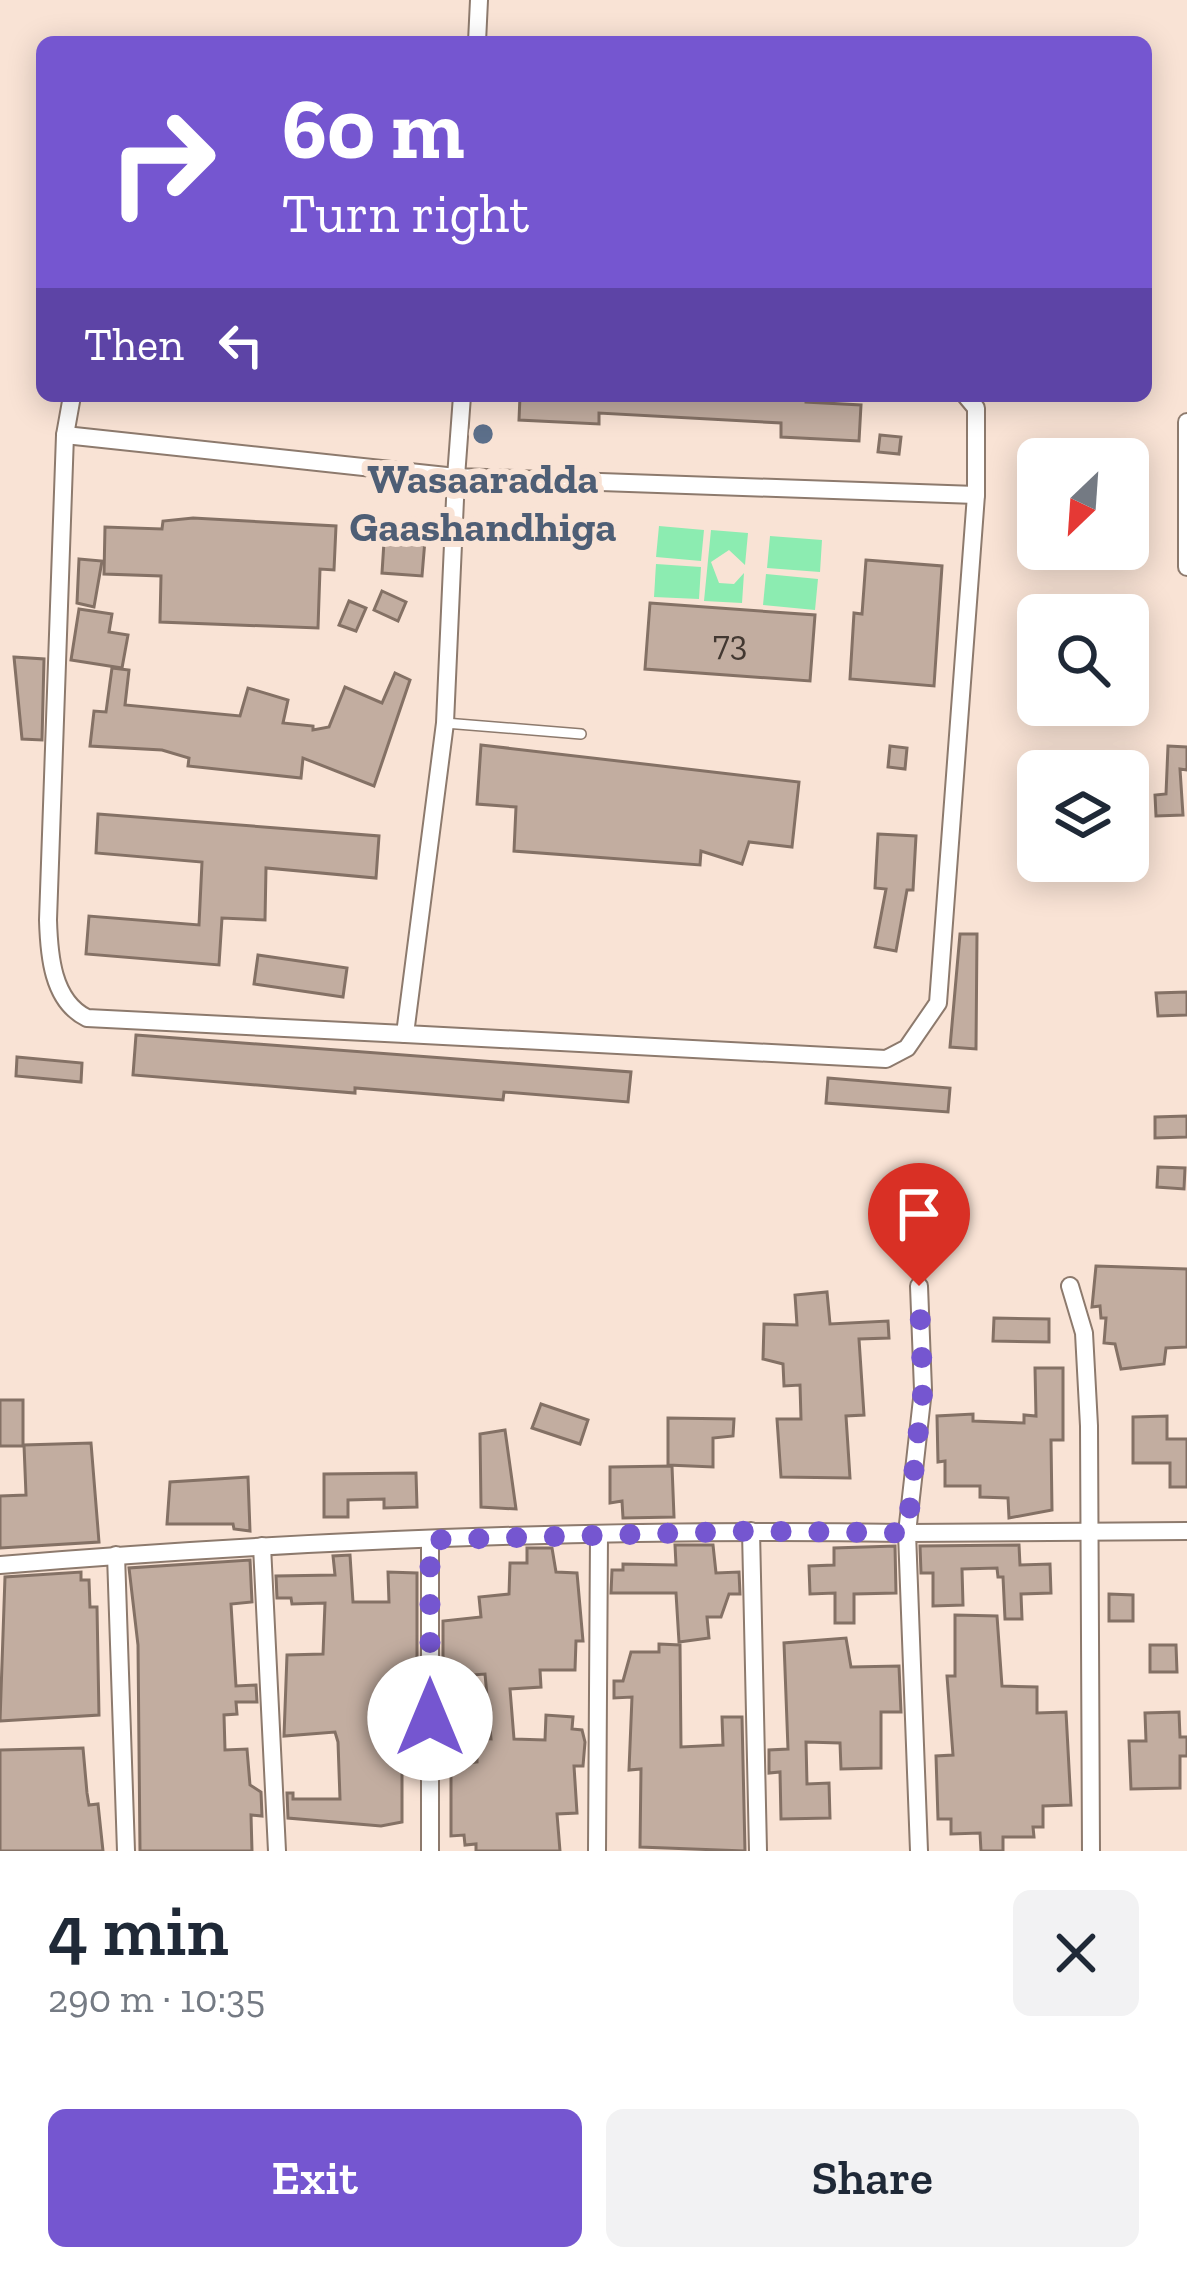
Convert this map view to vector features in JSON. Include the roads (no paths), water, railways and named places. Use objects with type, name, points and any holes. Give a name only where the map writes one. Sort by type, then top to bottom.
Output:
[{"type":"street","points":[[477,36],[479,0]]},
{"type":"street","points":[[71,402],[65,435],[48,920],[49,956],[58,985],[75,1012],[87,1018],[853,1060],[886,1059],[907,1048],[938,1003],[976,494],[976,408],[971,402]]},
{"type":"street","points":[[405,1034],[445,723],[462,402]]},
{"type":"street","points":[[1187,422],[1187,567]]},
{"type":"street","points":[[65,435],[456,477],[976,494]]},
{"type":"street","points":[[919,1286],[923,1390],[907,1533],[919,1851]]},
{"type":"street","points":[[1070,1286],[1084,1333],[1091,1851]]},
{"type":"street","points":[[751,1531],[758,1851]]},
{"type":"street","points":[[0,1564],[262,1546],[599,1535],[1187,1531]]},
{"type":"street","points":[[596,1851],[599,1535]]},
{"type":"street","points":[[430,1540],[430,1851]]},
{"type":"street","points":[[262,1546],[277,1851]]},
{"type":"street","points":[[116,1555],[126,1851]]},
{"type":"lane","points":[[445,723],[581,734]]},
{"type":"place","name":"Wasaaradda Gaashandhiga","points":[[483,434]]}]
